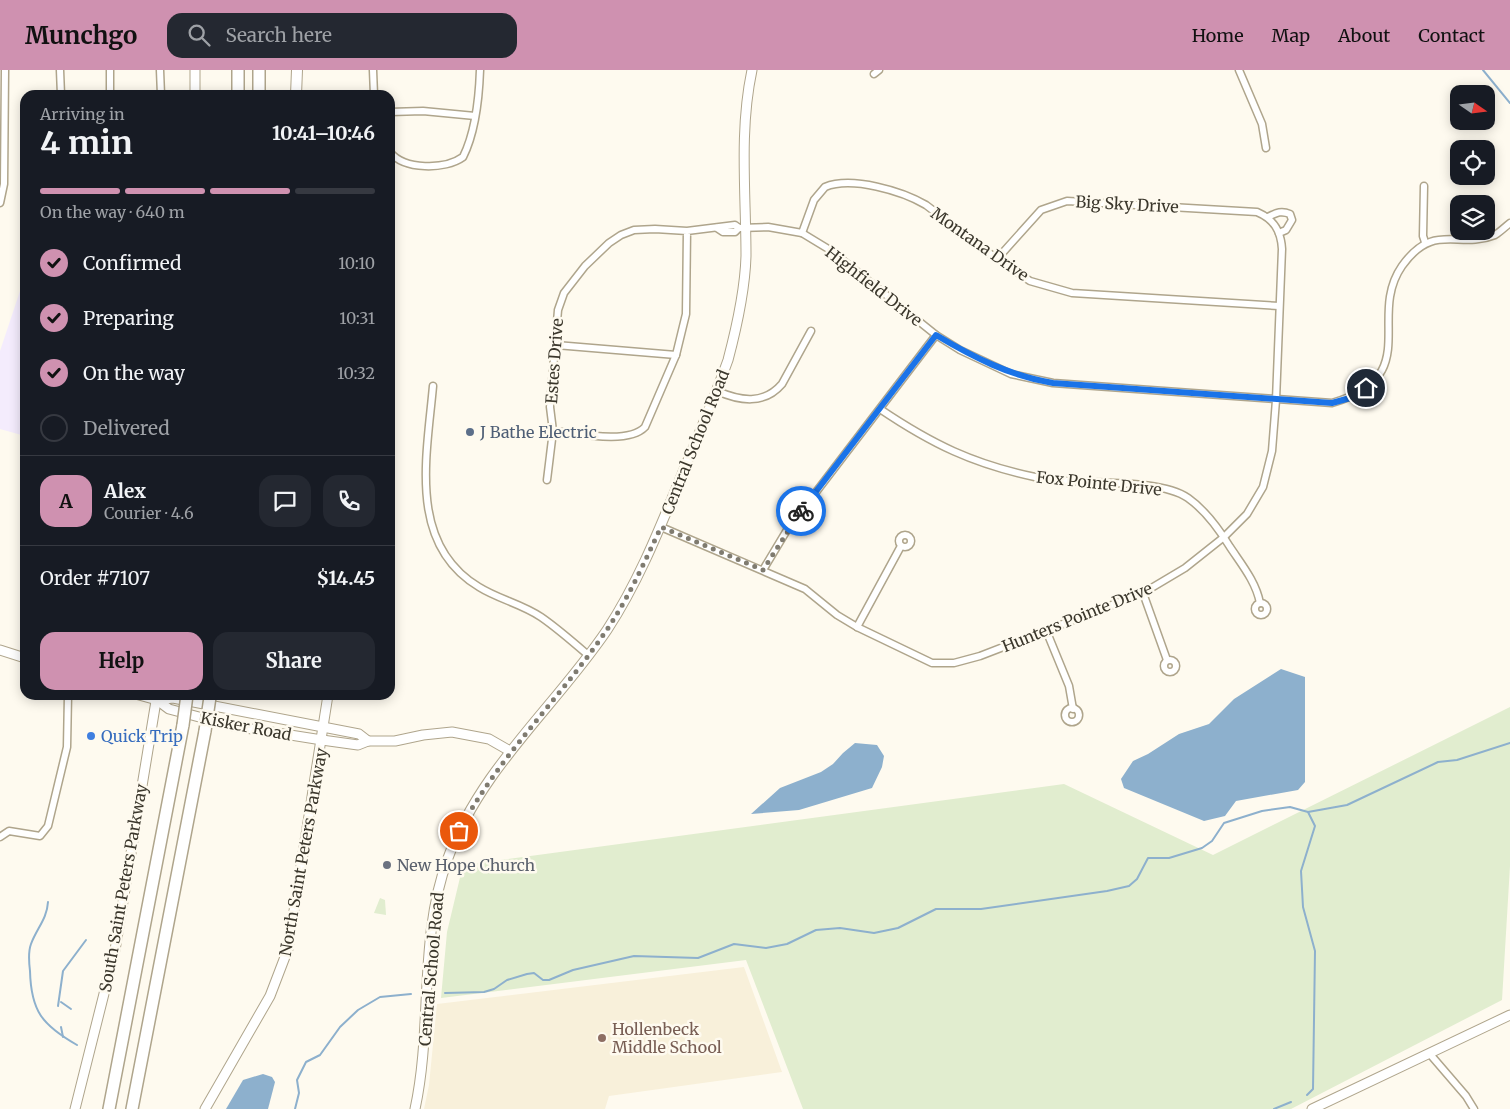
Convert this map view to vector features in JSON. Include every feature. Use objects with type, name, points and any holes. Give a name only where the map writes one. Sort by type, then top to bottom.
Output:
[{"type":"highway","points":[[238,70],[238,90]]},
{"type":"highway","points":[[259,70],[259,90]]},
{"type":"highway","points":[[109,1109],[187,700]]},
{"type":"highway","points":[[132,1109],[209,700]]},
{"type":"highway","points":[[139,1109],[142,1056]]},
{"type":"main road","points":[[195,70],[195,90]]},
{"type":"main road","points":[[296,90],[297,70]]},
{"type":"main road","name":"Central School Road","points":[[415,1109],[422,1064],[430,950],[439,885],[459,831],[477,797],[510,751],[588,655],[626,600],[661,527],[717,391],[736,333],[746,257],[742,227],[744,129],[746,100],[752,70]]},
{"type":"main road","points":[[0,650],[20,656]]},
{"type":"main road","name":"South Saint Peters Parkway","points":[[75,1109],[115,950],[157,700]]},
{"type":"main road","name":"Kisker Road","points":[[159,700],[169,709],[233,726],[322,740],[358,745],[368,741],[395,741],[425,734],[452,732],[478,736],[498,743],[510,751]]},
{"type":"main road","name":"Kisker Road","points":[[183,700],[360,734],[368,741]]},
{"type":"main road","name":"North Saint Peters Parkway","points":[[205,1109],[263,1010],[284,960],[292,927],[327,700]]},
{"type":"main road","points":[[1312,1109],[1510,1015]]},
{"type":"street","points":[[0,204],[4,184],[5,70]]},
{"type":"street","points":[[60,70],[61,90]]},
{"type":"street","points":[[110,70],[110,90]]},
{"type":"street","points":[[160,70],[161,90]]},
{"type":"street","points":[[373,70],[374,90]]},
{"type":"street","points":[[395,156],[402,162],[426,165],[458,161],[463,157],[469,145],[475,116],[480,70]]},
{"type":"street","points":[[1239,70],[1262,124],[1266,148]]},
{"type":"street","points":[[395,112],[475,116]]},
{"type":"street","name":"Montana Drive","points":[[802,233],[814,200],[820,191],[830,185],[852,184],[886,189],[914,198],[1030,281],[1072,292],[1280,306]]},
{"type":"street","points":[[1424,186],[1423,236],[1426,242],[1495,235],[1510,223]]},
{"type":"street","name":"Big Sky Drive","points":[[997,259],[1041,210],[1067,201],[1257,212],[1268,217]]},
{"type":"street","points":[[1268,217],[1277,212],[1290,214],[1292,220],[1290,226],[1280,233]]},
{"type":"street","name":"Hunters Pointe Drive","points":[[661,527],[805,589],[837,615],[857,627],[932,663],[954,663],[980,656],[1143,593],[1177,573],[1224,537],[1247,514],[1263,486],[1272,451],[1282,249],[1280,233],[1268,217]]},
{"type":"street","name":"Estes Drive","points":[[547,480],[553,431],[550,407],[558,310],[564,293],[573,279],[609,243],[634,230],[687,231],[735,225],[742,227]]},
{"type":"street","name":"Highfield Drive","points":[[742,227],[768,227],[802,233],[830,250],[936,335],[960,350],[1012,374],[1031,380],[1332,403],[1350,398],[1375,380],[1383,368],[1388,348],[1390,304],[1394,285],[1400,268],[1426,242]]},
{"type":"street","points":[[553,431],[621,437],[637,435],[650,418],[676,355],[686,314],[687,231]]},
{"type":"street","points":[[717,391],[733,398],[748,400],[758,399],[776,391],[782,384],[811,331]]},
{"type":"street","points":[[763,570],[787,530],[936,335]]},
{"type":"street","points":[[556,345],[676,355]]},
{"type":"street","points":[[433,386],[426,496],[430,520],[442,549],[456,570],[476,586],[540,617],[588,655]]},
{"type":"street","name":"Fox Pointe Drive","points":[[880,409],[930,442],[981,464],[1036,478],[1153,487],[1179,494],[1201,509],[1224,537],[1258,592],[1260,603]]},
{"type":"street","points":[[857,627],[901,546]]},
{"type":"street","points":[[1143,593],[1167,660]]},
{"type":"street","points":[[1046,630],[1068,686],[1073,709]]},
{"type":"street","points":[[0,837],[9,832],[40,836],[44,834],[48,826],[66,747],[68,700]]},
{"type":"street","points":[[1429,1053],[1462,1090],[1474,1109]]},
{"type":"shaded area","points":[[20,291],[20,435],[0,429],[0,351]]},
{"type":"shaded area","name":"Hollenbeck Middle School","points":[[744,967],[782,1072],[609,1096],[605,1109],[424,1109],[429,1085],[437,1004]]},
{"type":"green space","points":[[1510,707],[1510,866],[1502,1000],[1291,1109],[803,1109],[746,960],[441,998],[447,932],[463,865],[1064,784],[1213,855]]},
{"type":"green space","points":[[380,898],[385,900],[386,915],[374,913]]},
{"type":"water","points":[[1281,669],[1305,677],[1305,782],[1298,790],[1236,801],[1225,816],[1204,821],[1124,788],[1121,779],[1133,761],[1148,754],[1179,734],[1209,724],[1234,699]]},
{"type":"water","points":[[855,743],[877,745],[884,756],[882,767],[872,788],[799,810],[751,814],[780,788],[821,772],[833,764]]},
{"type":"water","points":[[263,1074],[272,1077],[275,1082],[268,1109],[226,1109],[243,1080]]},
{"type":"waterway","points":[[1483,70],[1510,103]]},
{"type":"waterway","points":[[445,993],[484,992],[494,989],[507,980],[534,973],[543,980],[549,980],[573,970],[634,956],[698,958],[734,944],[766,948],[787,944],[816,930],[840,928],[874,933],[898,928],[936,909],[981,909],[1107,891],[1129,886],[1137,879],[1148,858],[1169,858],[1202,848],[1212,841],[1224,823],[1262,811],[1290,807],[1308,812],[1347,805],[1438,762],[1457,760],[1510,743]]},
{"type":"waterway","points":[[1307,1095],[1313,1089],[1315,951],[1303,907],[1301,871],[1315,826],[1308,812]]},
{"type":"waterway","points":[[48,902],[46,913],[29,950],[33,997],[36,1007],[47,1023],[55,1031],[77,1045]]},
{"type":"waterway","points":[[58,1006],[63,971],[86,940]]},
{"type":"waterway","points":[[295,1109],[299,1093],[297,1080],[306,1062],[320,1055],[340,1027],[358,1010],[380,997],[411,994]]},
{"type":"waterway","points":[[61,1002],[71,1009]]},
{"type":"waterway","points":[[61,1027],[63,1037]]},
{"type":"waterway","points":[[1274,1109],[1291,1102]]},
{"type":"way so far","points":[[459,831],[477,797],[510,751],[605,632],[626,600],[661,527],[718,553],[763,570],[801,511]]},
{"type":"place","name":"J Bathe Electric","points":[[470,432]]},
{"type":"place","name":"Quick Trip","points":[[91,736]]},
{"type":"place","name":"New Hope Church","points":[[387,865]]},
{"type":"place","name":"Hollenbeck Middle School","points":[[602,1038]]},
{"type":"route","points":[[801,511],[936,335],[960,350],[1012,374],[1031,380],[1053,383],[1332,403],[1350,398],[1366,388]]}]
